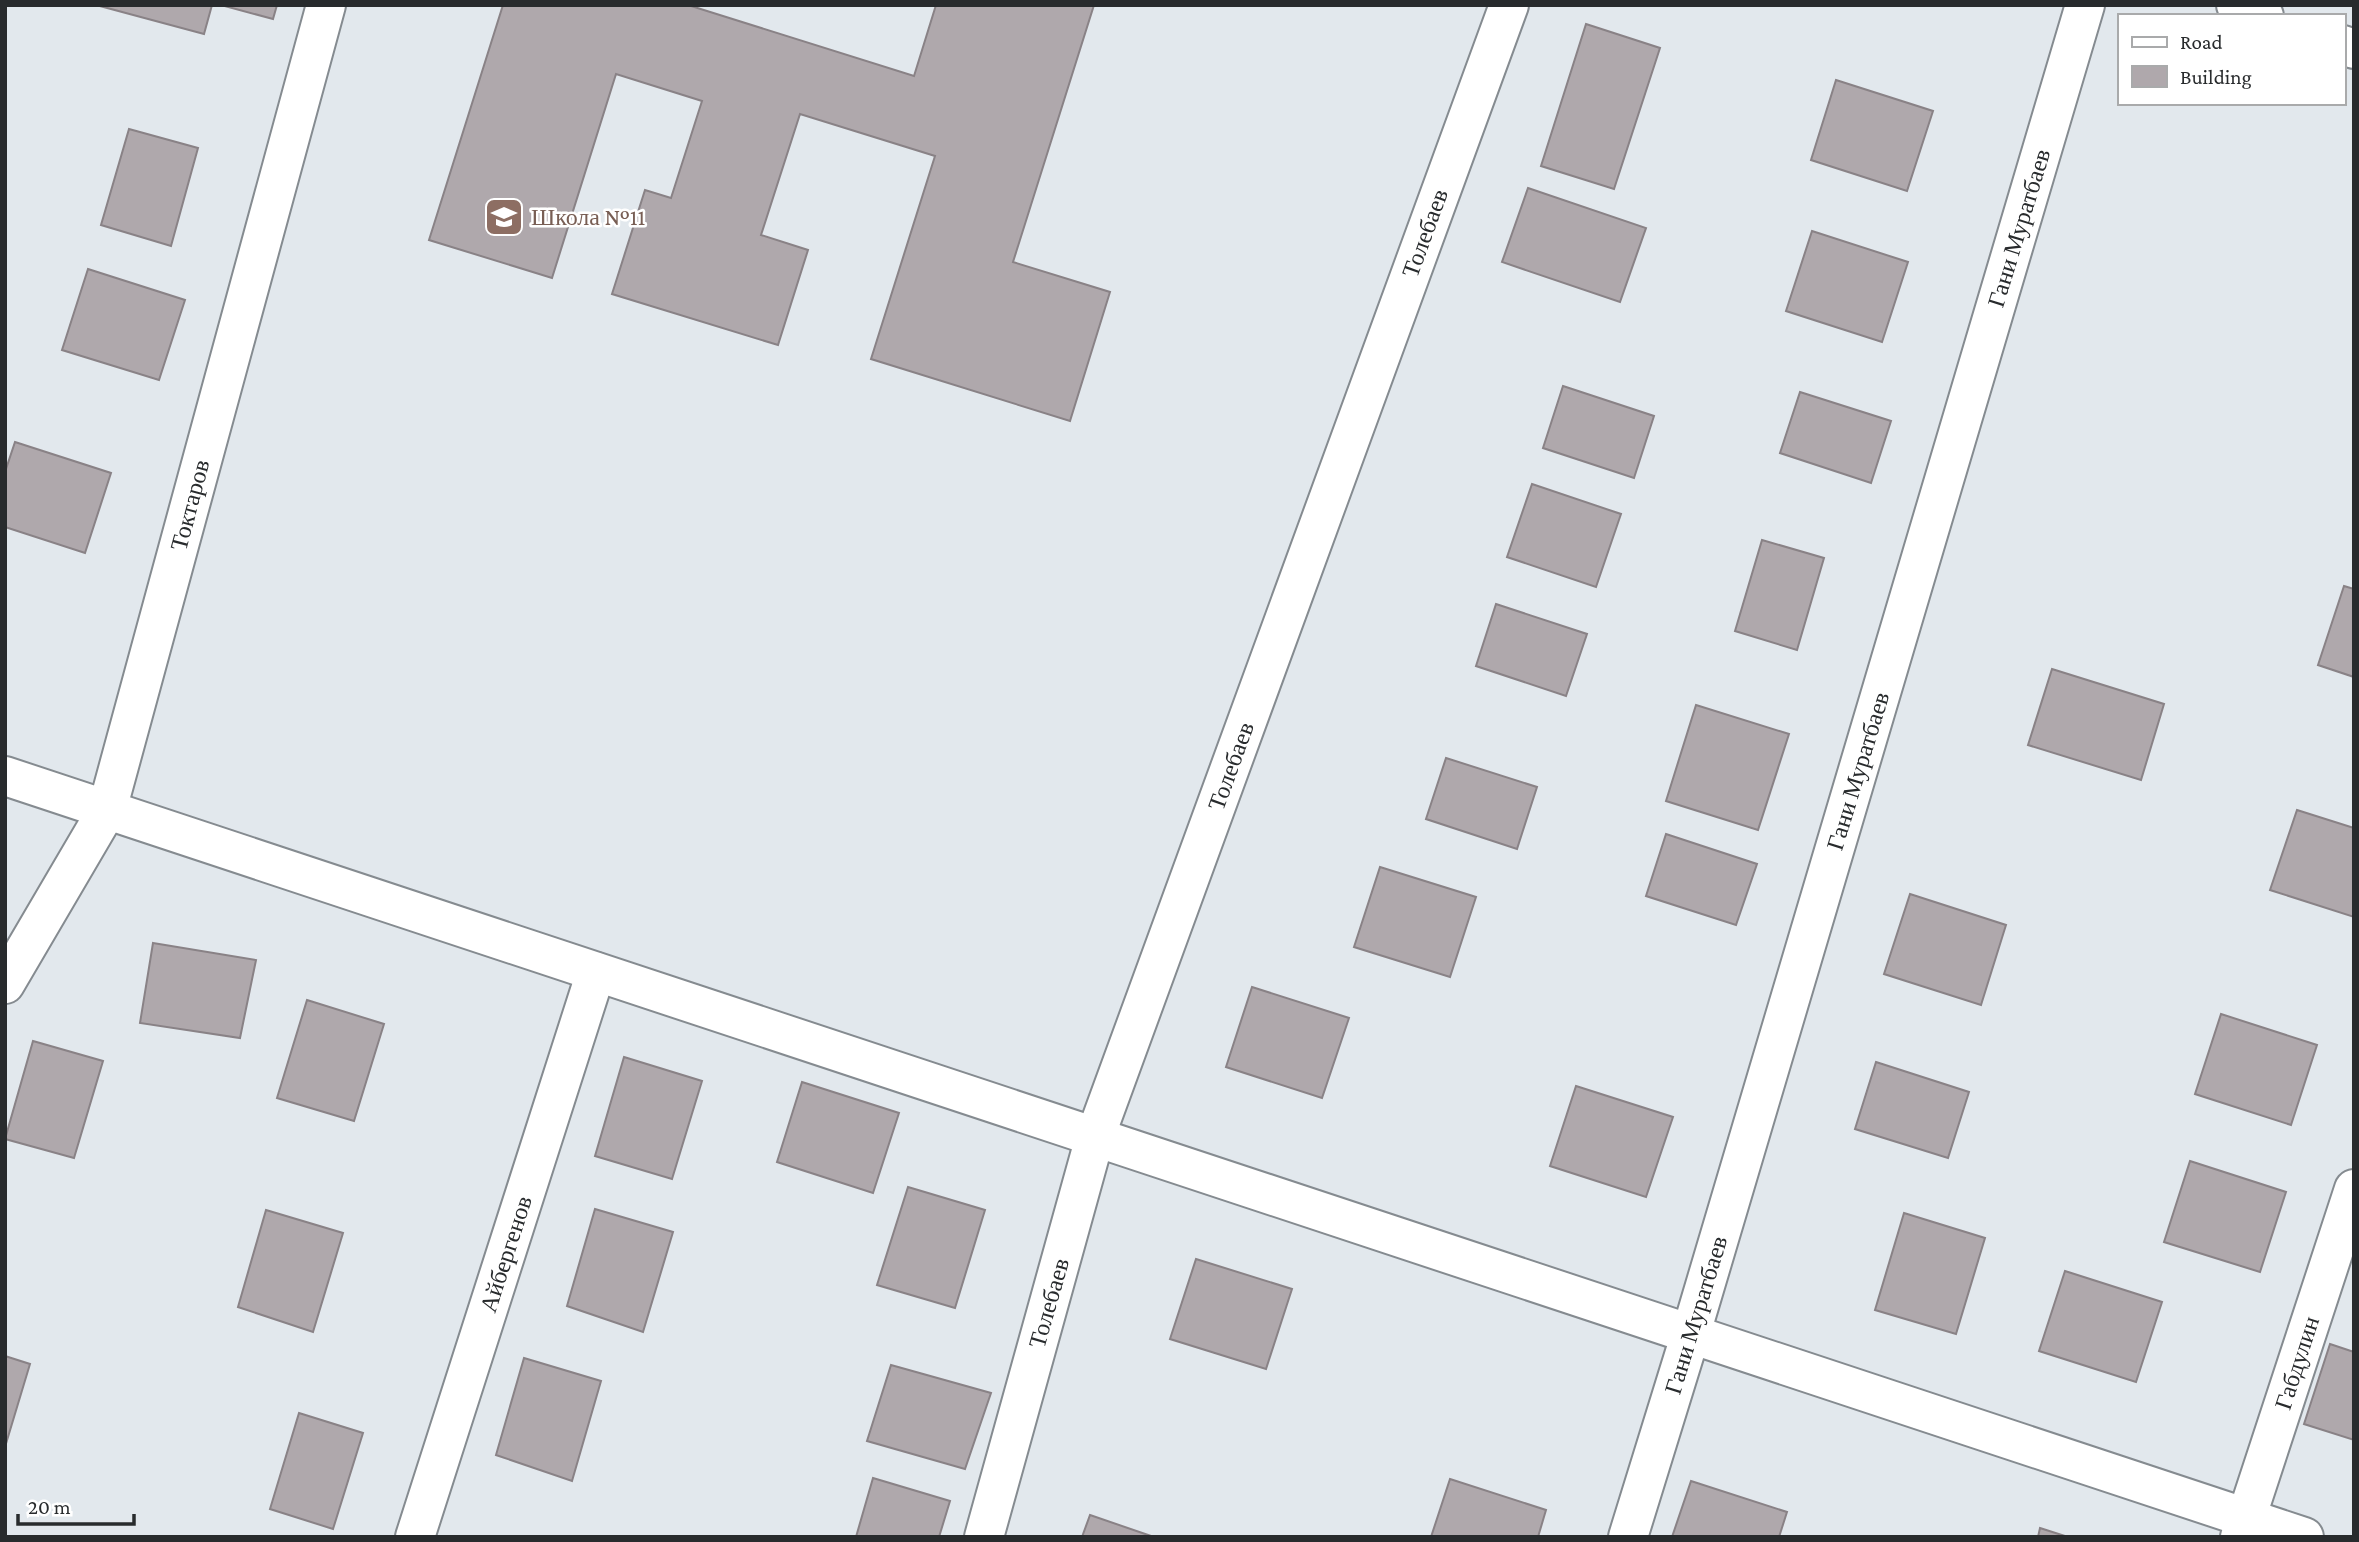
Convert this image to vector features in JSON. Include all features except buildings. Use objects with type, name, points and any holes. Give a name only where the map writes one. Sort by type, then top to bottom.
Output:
[{"type":"street","name":"Токтаров","points":[[5,984],[107,810],[326,5]]},
{"type":"street","name":"Толебаев","points":[[984,1537],[1095,1137],[1509,5]]},
{"type":"street","name":"Гани Муратбаев","points":[[1628,1537],[2085,5]]},
{"type":"street","points":[[2236,5],[2259,14]]},
{"type":"street","points":[[5,776],[1691,1333],[2244,1527],[2304,1537]]},
{"type":"street","name":"Айбергенов","points":[[415,1537],[596,972]]},
{"type":"street","name":"Габдулин","points":[[2244,1527],[2354,1189]]},
{"type":"place","name":"Школа №11","points":[[504,217]]}]
